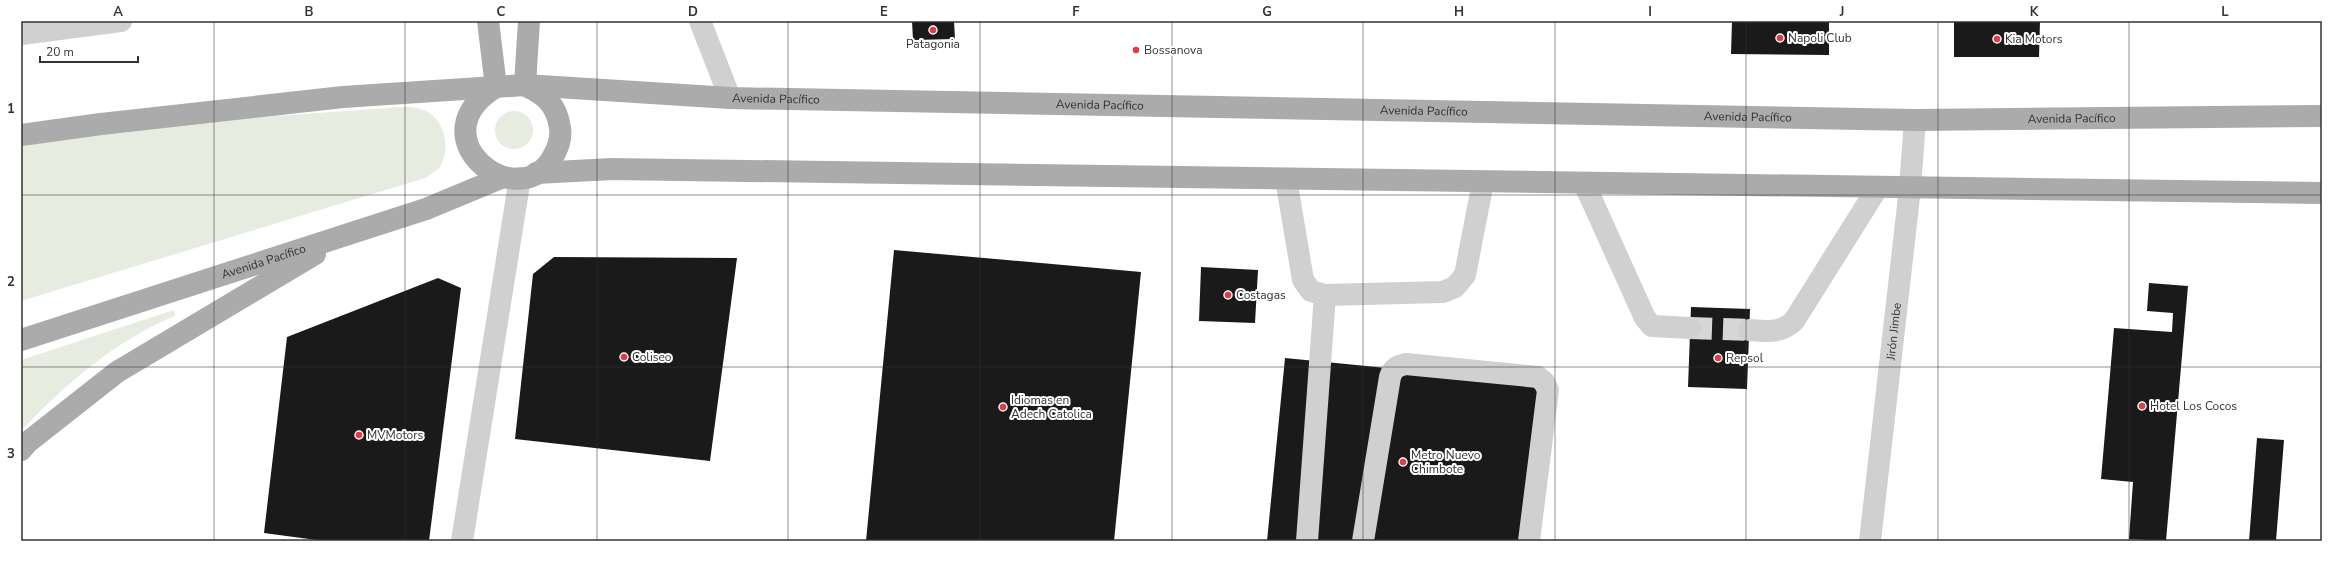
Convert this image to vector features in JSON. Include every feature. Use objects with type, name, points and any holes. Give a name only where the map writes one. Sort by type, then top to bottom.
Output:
[{"type":"main road","points":[[488,21],[496,87]]},
{"type":"main road","points":[[525,86],[533,23]]},
{"type":"main road","points":[[21,135],[101,124],[344,97],[496,87],[525,86],[540,92],[552,103],[559,118],[561,134],[557,150],[549,163],[520,176],[489,172],[478,162],[470,150],[466,135],[467,120],[473,107],[484,95],[496,87]]},
{"type":"main road","name":"Avenida Pacífico","points":[[525,86],[730,98],[1915,120],[2322,116]]},
{"type":"main road","name":"Avenida Pacífico","points":[[21,340],[345,235],[520,176],[612,169],[2322,193]]},
{"type":"main road","points":[[21,450],[28,442],[117,372],[345,235]]},
{"type":"street","points":[[21,34],[121,21]]},
{"type":"street","points":[[700,21],[730,98]]},
{"type":"street","name":"Jirón Jimbe","points":[[1870,541],[1910,188],[1915,120]]},
{"type":"street","points":[[462,541],[520,176]]},
{"type":"street","points":[[1286,179],[1303,280],[1311,291],[1325,295],[1443,292],[1456,287],[1465,275],[1483,182]]},
{"type":"street","points":[[1584,183],[1645,318],[1652,326],[1690,328]]},
{"type":"street","points":[[1749,330],[1776,332],[1786,329],[1794,321],[1878,187]]},
{"type":"street","points":[[1307,541],[1325,295]]},
{"type":"street","points":[[1363,541],[1390,377],[1392,370],[1398,366],[1406,364],[1538,377],[1544,382],[1548,390],[1530,541]]},
{"type":"shaded area","points":[[403,107],[417,108],[429,113],[435,118],[444,133],[444,159],[439,168],[425,178],[21,301],[21,143],[248,118]]},
{"type":"shaded area","points":[[514,111],[524,114],[530,120],[533,130],[530,140],[524,146],[514,149],[504,146],[498,140],[495,130],[498,120],[504,114]]},
{"type":"shaded area","points":[[174,310],[175,316],[132,338],[92,365],[55,397],[21,431],[21,360]]},
{"type":"building","name":"Patagonia","points":[[912,21],[954,21],[955,39],[913,40]]},
{"type":"building","name":"Napoli Club","points":[[1732,21],[1829,21],[1829,55],[1731,54]]},
{"type":"building","name":"Kia Motors","points":[[1954,21],[2040,21],[2039,57],[1954,57]]},
{"type":"building","name":"Idiomas en Adech Catolica","points":[[894,250],[1141,272],[1114,541],[866,541]]},
{"type":"building","name":"Coliseo","points":[[554,257],[737,258],[710,461],[515,439],[533,274]]},
{"type":"building","name":"Costagas","points":[[1201,267],[1258,270],[1255,323],[1199,321]]},
{"type":"building","name":"MVMotors","points":[[438,278],[461,288],[429,541],[324,541],[264,533],[287,337]]},
{"type":"building","name":"Hotel Los Cocos","points":[[2149,283],[2188,286],[2166,541],[2129,539],[2133,482],[2101,479],[2114,328],[2172,332],[2173,313],[2147,311]]},
{"type":"building","name":"Repsol","points":[[1691,307],[1750,309],[1747,389],[1688,387]]},
{"type":"building","name":"Metro Nuevo Chimbote","points":[[1285,358],[1540,383],[1523,541],[1267,541]]},
{"type":"building","points":[[2257,438],[2284,440],[2276,541],[2249,541]]},
{"type":"tunnel","points":[[1690,328],[1749,330]]},
{"type":"place","name":"Patagonia","points":[[933,30]]},
{"type":"place","name":"Napoli Club","points":[[1780,38]]},
{"type":"place","name":"Kia Motors","points":[[1997,39]]},
{"type":"place","name":"Bossanova","points":[[1136,50]]},
{"type":"place","name":"Costagas","points":[[1228,295]]},
{"type":"place","name":"Coliseo","points":[[624,357]]},
{"type":"place","name":"Repsol","points":[[1718,358]]},
{"type":"place","name":"Hotel Los Cocos","points":[[2142,406]]},
{"type":"place","name":"Idiomas en Adech Catolica","points":[[1003,407]]},
{"type":"place","name":"MVMotors","points":[[359,435]]},
{"type":"place","name":"Metro Nuevo Chimbote","points":[[1403,462]]}]
